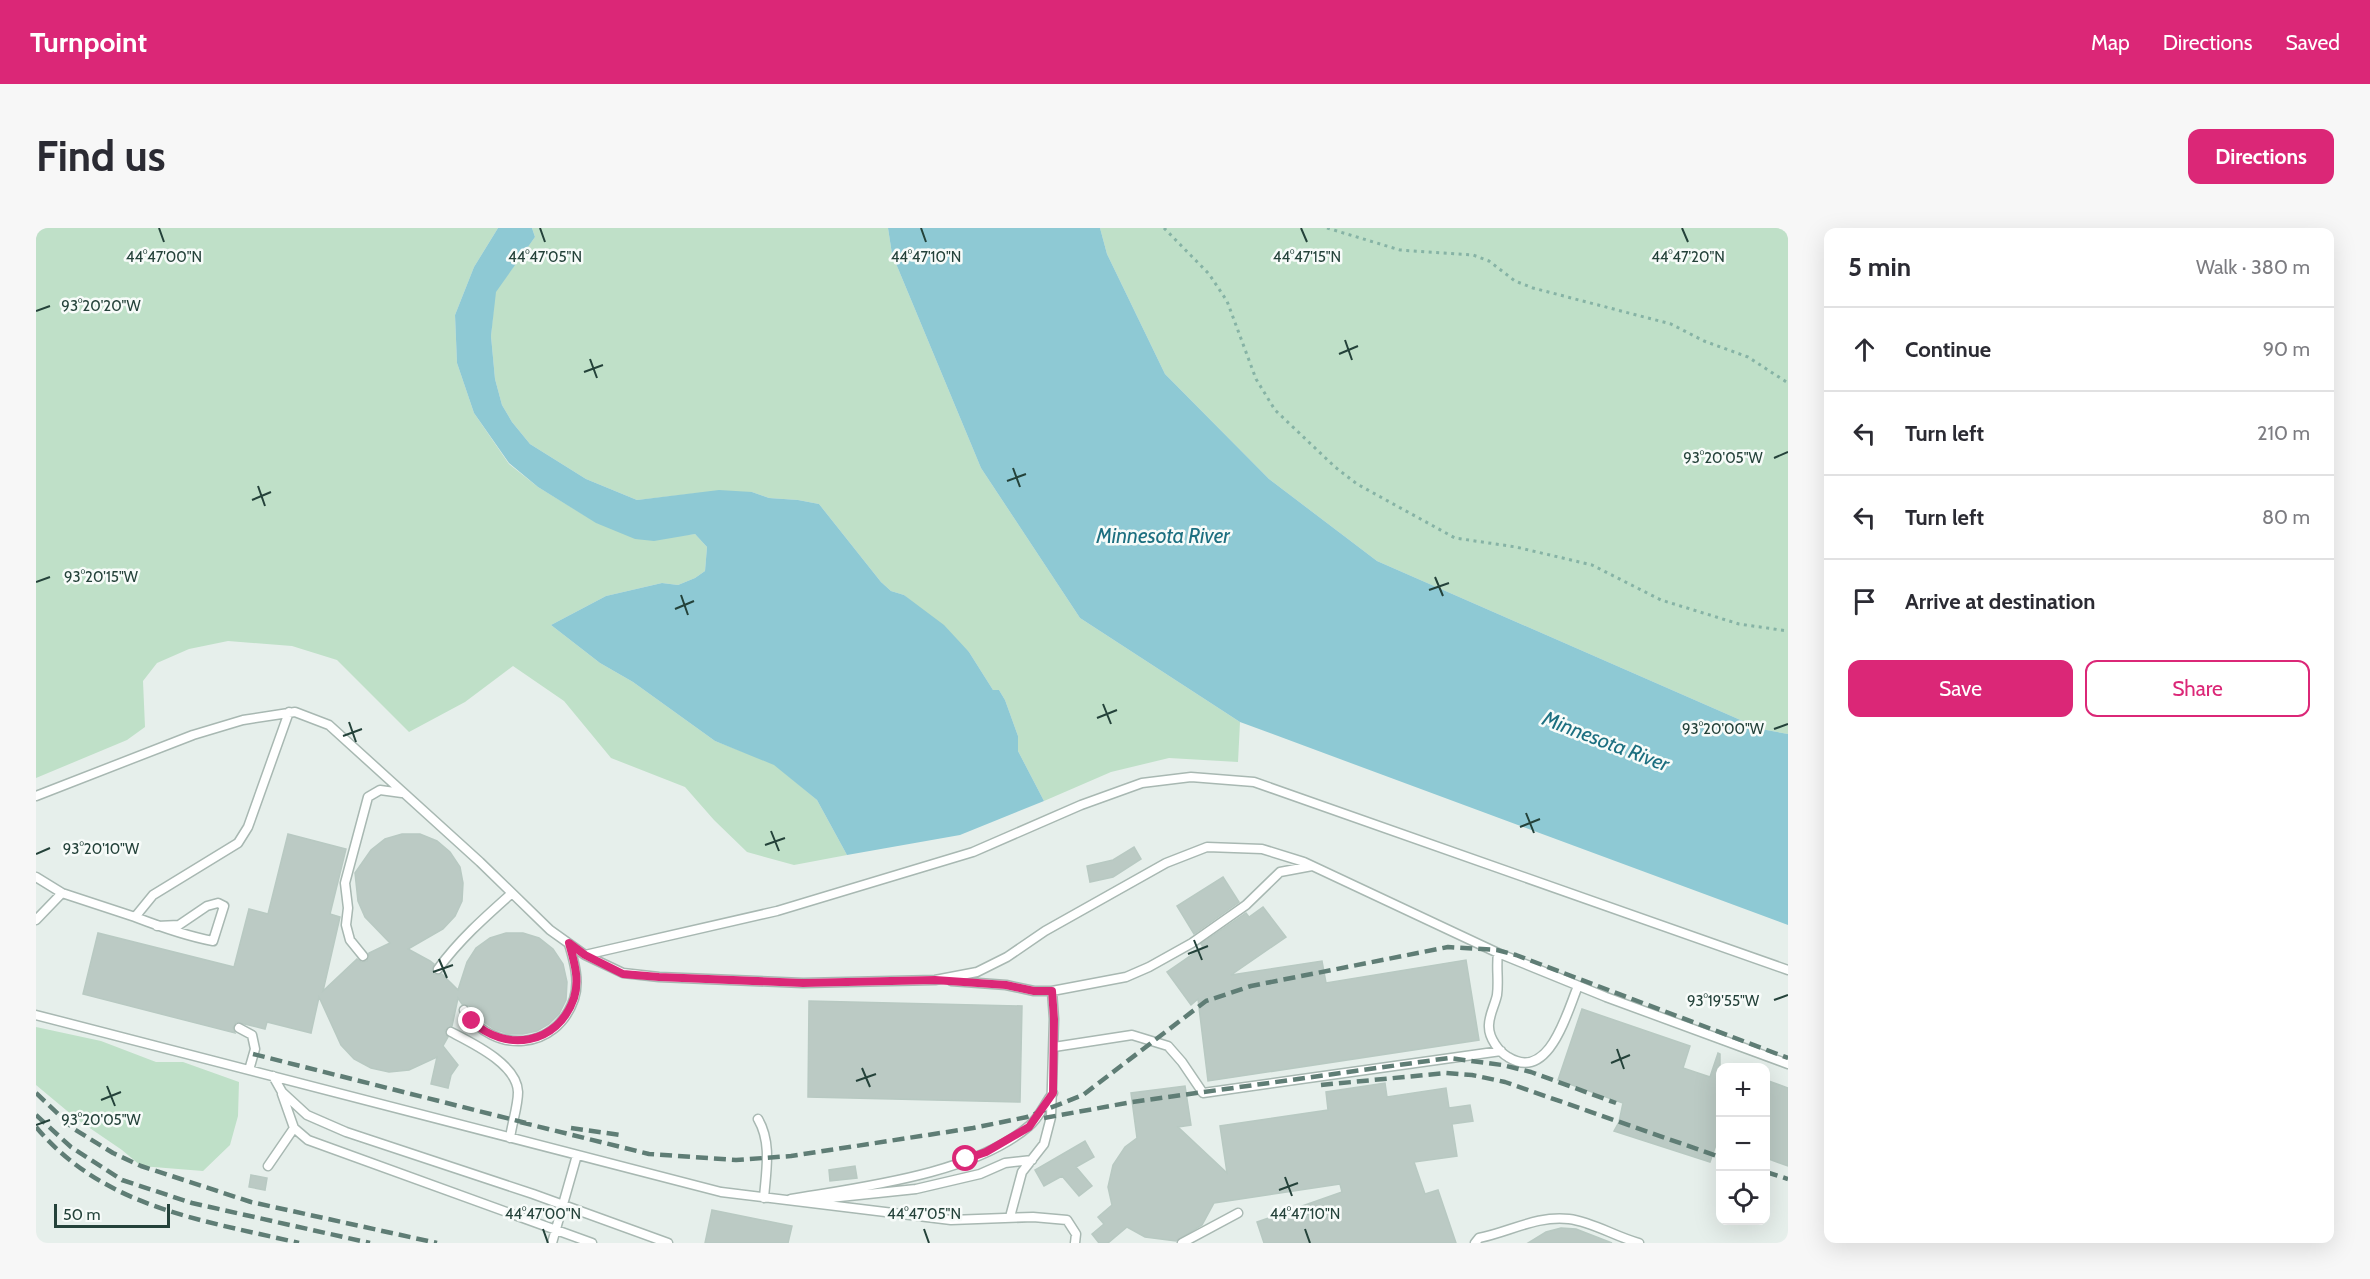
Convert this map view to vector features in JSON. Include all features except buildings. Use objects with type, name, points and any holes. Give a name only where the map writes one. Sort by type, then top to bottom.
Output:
[{"type":"lane","points":[[135,917],[153,895],[238,843],[248,827],[289,712]]},
{"type":"lane","points":[[36,796],[193,735],[243,720],[295,712],[329,725],[550,930],[585,955],[623,974],[659,977],[803,983],[935,980],[1052,991],[1125,977],[1149,967],[1192,943],[1246,905],[1280,872],[1313,866]]},
{"type":"lane","points":[[585,955],[777,911],[974,852],[1081,805],[1142,783],[1191,777],[1254,782],[1788,970]]},
{"type":"lane","points":[[363,956],[350,940],[346,925],[348,908],[345,883],[368,797],[380,790],[402,793]]},
{"type":"lane","points":[[935,980],[977,972],[1007,957],[1045,931],[1166,863],[1207,847],[1262,849],[1313,866],[1498,953],[1578,986],[1788,1064]]},
{"type":"lane","points":[[1262,849],[1277,858],[1281,865],[1280,872]]},
{"type":"lane","points":[[36,877],[62,893],[135,917],[157,926],[183,936],[213,941],[224,906],[218,903],[207,906],[179,925],[157,926]]},
{"type":"lane","points":[[36,920],[62,893]]},
{"type":"lane","points":[[438,969],[467,934],[512,893]]},
{"type":"lane","points":[[464,1010],[481,1030],[506,1041],[519,1041],[549,1032],[559,1023],[574,998],[575,964],[569,943]]},
{"type":"lane","points":[[1498,953],[1497,994],[1489,1027],[1495,1045],[1507,1057],[1518,1062],[1534,1062],[1547,1053],[1560,1030],[1578,986]]},
{"type":"lane","points":[[1011,1217],[1022,1172],[1044,1144],[1051,1117],[1054,1047],[1052,991]]},
{"type":"lane","points":[[36,1015],[721,1192],[951,1220],[1011,1217],[1066,1220],[1076,1234],[1075,1243]]},
{"type":"lane","points":[[239,1028],[252,1035],[255,1049],[249,1070]]},
{"type":"lane","points":[[451,1032],[492,1053],[511,1075],[518,1090],[510,1138]]},
{"type":"lane","points":[[1054,1047],[1132,1035],[1168,1047],[1182,1062],[1203,1093],[1501,1051]]},
{"type":"lane","points":[[273,1076],[294,1128],[308,1140],[592,1243]]},
{"type":"lane","points":[[280,1089],[307,1115],[346,1132],[668,1243]]},
{"type":"lane","points":[[781,1200],[913,1176],[986,1152],[1029,1127],[1053,1093]]},
{"type":"lane","points":[[758,1119],[763,1127],[768,1159],[764,1198]]},
{"type":"lane","points":[[268,1166],[294,1128]]},
{"type":"lane","points":[[552,1243],[577,1155]]},
{"type":"lane","points":[[795,1202],[916,1189],[980,1174],[1005,1163],[1032,1160]]},
{"type":"lane","points":[[1182,1243],[1238,1213]]},
{"type":"lane","points":[[1475,1243],[1479,1238],[1535,1221],[1554,1218],[1571,1219],[1639,1243]]},
{"type":"path","points":[[1164,228],[1209,274],[1227,301],[1256,379],[1275,410],[1335,467],[1357,484],[1455,538],[1516,547],[1592,565],[1661,600],[1739,624],[1788,632]]},
{"type":"path","points":[[1327,228],[1400,250],[1473,255],[1489,261],[1515,280],[1533,288],[1671,324],[1704,341],[1748,357],[1788,383]]},
{"type":"green space","points":[[36,228],[498,228],[474,267],[455,315],[457,363],[474,413],[509,464],[538,487],[597,523],[677,536],[695,534],[707,547],[705,571],[695,578],[678,585],[662,583],[606,596],[551,625],[600,663],[633,682],[715,741],[774,764],[817,800],[847,855],[794,865],[747,852],[685,787],[611,758],[564,701],[513,666],[465,702],[409,732],[337,660],[292,646],[228,641],[189,649],[157,663],[143,681],[145,727],[127,740],[36,778]]},
{"type":"green space","points":[[532,228],[888,228],[892,254],[981,468],[1080,618],[1240,722],[1238,762],[1169,758],[1111,772],[1044,801],[1018,751],[1018,736],[999,690],[993,690],[969,652],[904,595],[891,591],[881,582],[819,504],[769,498],[752,492],[699,493],[637,500],[586,479],[530,444],[502,405],[495,379],[491,336],[495,292],[535,237]]},
{"type":"green space","points":[[1100,228],[1788,228],[1788,734],[1761,729],[1377,561],[1269,479],[1165,374],[1107,254]]},
{"type":"green space","points":[[36,1027],[101,1041],[156,1062],[183,1062],[239,1082],[238,1116],[230,1145],[203,1171],[141,1166],[78,1120],[36,1085]]},
{"type":"water","points":[[498,228],[532,228],[535,237],[496,292],[491,336],[495,379],[502,405],[530,444],[586,479],[637,500],[719,490],[752,492],[769,498],[819,504],[881,582],[891,591],[904,595],[944,625],[969,652],[993,690],[999,690],[1018,736],[1018,751],[1044,801],[960,835],[847,855],[817,800],[774,765],[715,741],[633,682],[600,663],[551,625],[606,596],[662,583],[678,585],[695,578],[705,571],[707,547],[695,534],[654,541],[635,539],[596,523],[538,487],[509,463],[474,413],[457,363],[455,315],[474,267]]},
{"type":"water","name":"Minnesota River","points":[[888,228],[1100,228],[1107,254],[1165,374],[1269,479],[1377,561],[1761,729],[1788,734],[1788,925],[1240,722],[1080,618],[981,468],[892,254]]},
{"type":"railway","points":[[520,1122],[649,1154],[736,1160],[791,1156],[973,1128],[1027,1117],[1083,1095],[1206,1001],[1251,986],[1448,947],[1497,950],[1516,955],[1788,1058]]},
{"type":"railway","points":[[253,1054],[526,1123]]},
{"type":"railway","points":[[1044,1118],[1132,1102],[1449,1058],[1502,1065],[1531,1072],[1616,1103]]},
{"type":"railway","points":[[1321,1085],[1446,1073],[1472,1075],[1505,1082],[1716,1156]]},
{"type":"railway","points":[[36,1093],[74,1129],[113,1153],[141,1166],[251,1202],[437,1243]]},
{"type":"railway","points":[[36,1115],[71,1147],[122,1180],[192,1203],[370,1243]]},
{"type":"railway","points":[[36,1127],[63,1154],[92,1176],[124,1193],[191,1218],[299,1243]]},
{"type":"railway","points":[[571,1128],[621,1135]]},
{"type":"railway","points":[[1770,1173],[1788,1179]]},
{"type":"route","points":[[472,1021],[481,1030],[506,1041],[534,1038],[549,1032],[559,1023],[574,998],[575,964],[569,943],[585,955],[623,974],[803,983],[935,980],[1052,991],[1053,1093],[1029,1127],[986,1152],[966,1159]]}]
